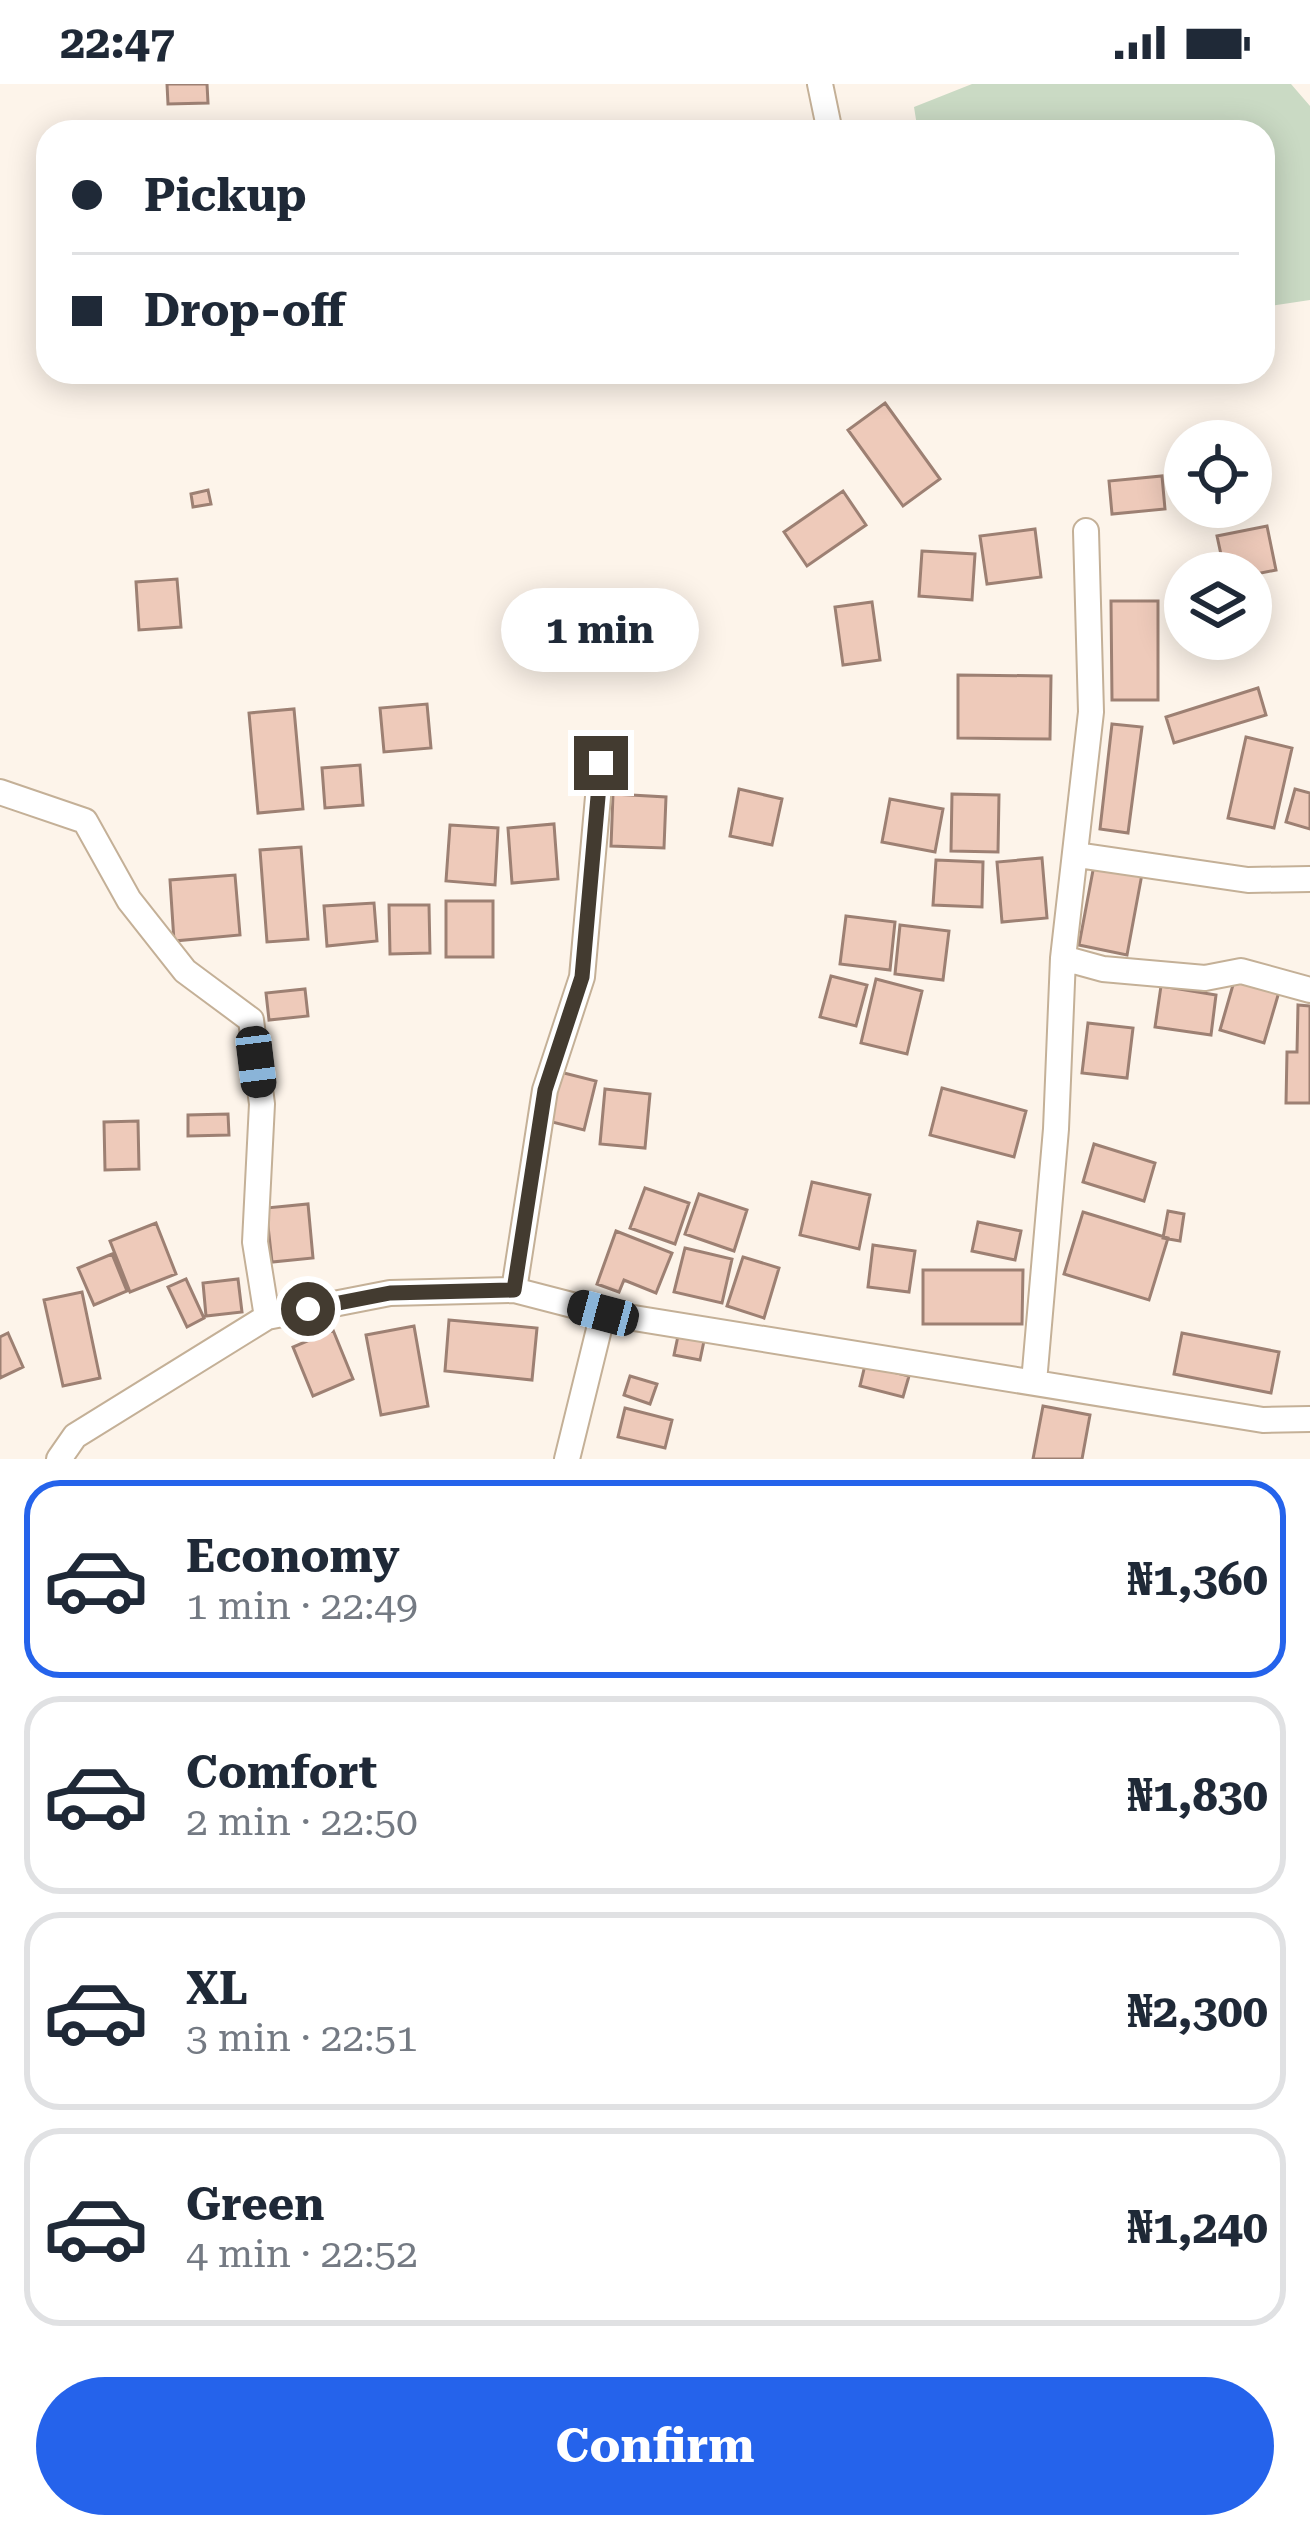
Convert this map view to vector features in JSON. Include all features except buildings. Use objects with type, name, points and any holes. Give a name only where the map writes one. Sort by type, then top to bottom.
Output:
[{"type":"street","points":[[820,84],[828,120]]},
{"type":"street","points":[[1034,1382],[1057,1129],[1063,958],[1090,712],[1086,532]]},
{"type":"street","points":[[514,1290],[545,1090],[582,977],[601,763]]},
{"type":"street","points":[[0,792],[85,821],[129,900],[185,971],[251,1020],[262,1104],[255,1242],[267,1317]]},
{"type":"street","points":[[1076,854],[1248,880],[1310,879]]},
{"type":"street","points":[[1063,958],[1103,969],[1205,978],[1241,971],[1310,990]]},
{"type":"street","points":[[59,1459],[75,1436],[267,1317],[390,1293],[514,1290],[603,1313],[1263,1420],[1310,1419]]},
{"type":"street","points":[[567,1459],[603,1313]]},
{"type":"green space","points":[[972,84],[1291,84],[1310,106],[1310,300],[1275,305],[1275,120],[916,120],[914,107]]},
{"type":"route","points":[[308,1309],[390,1293],[514,1290],[545,1090],[582,977],[601,763]]}]
